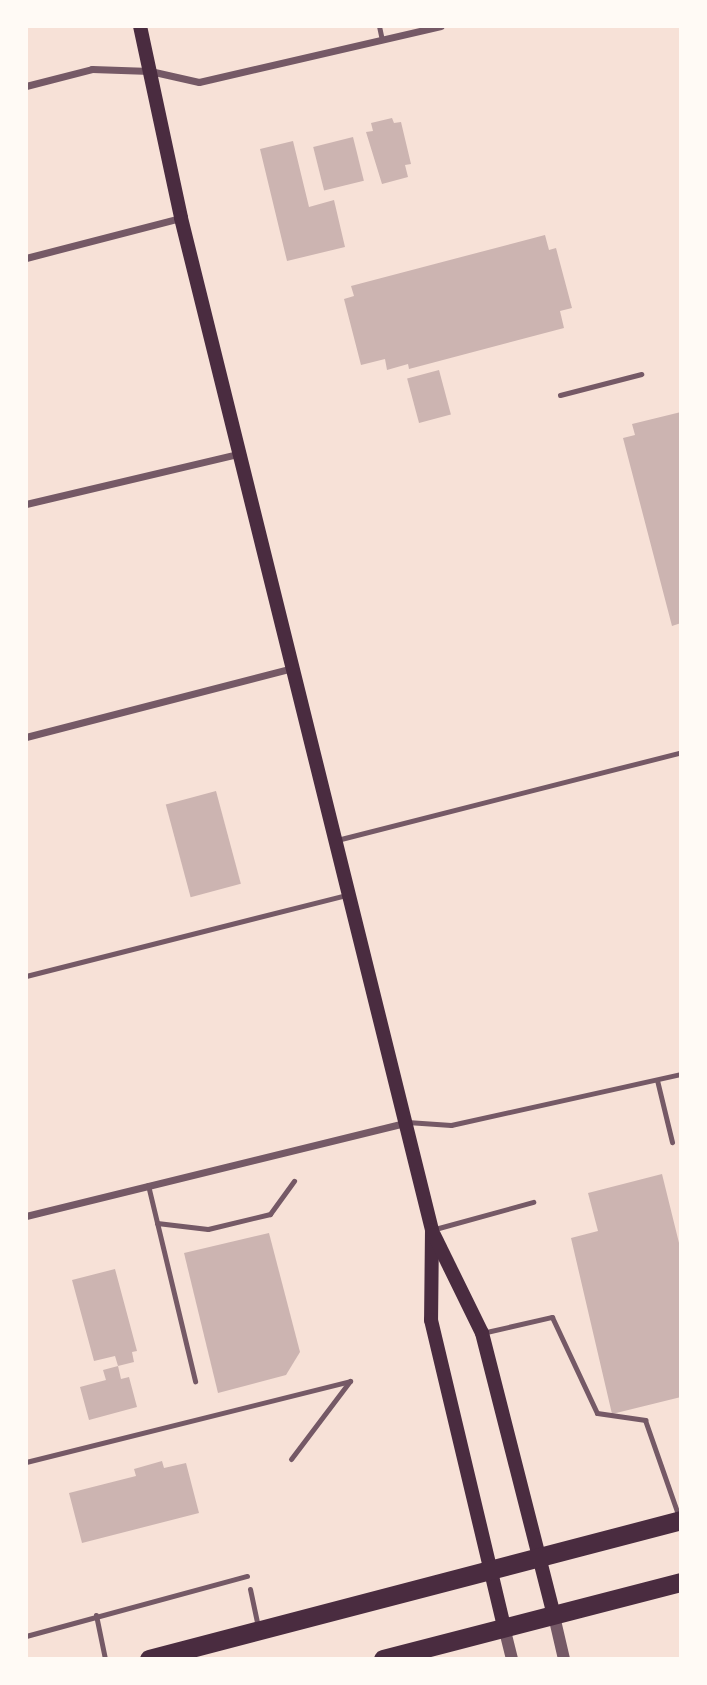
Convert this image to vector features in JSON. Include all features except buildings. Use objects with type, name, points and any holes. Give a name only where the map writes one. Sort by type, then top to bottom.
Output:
[{"type":"highway","points":[[149,1659],[681,1520]]},
{"type":"highway","points":[[383,1659],[681,1582]]},
{"type":"main road","points":[[140,26],[181,218],[238,454],[295,668],[432,1230],[482,1334],[554,1616]]},
{"type":"main road","points":[[432,1230],[432,1320],[504,1627]]},
{"type":"street","points":[[26,86],[92,69],[150,71],[199,82],[441,26]]},
{"type":"street","points":[[26,258],[181,218]]},
{"type":"street","points":[[26,504],[238,454]]},
{"type":"street","points":[[26,737],[295,668]]},
{"type":"street","points":[[26,1216],[407,1122]]},
{"type":"street","points":[[554,1616],[564,1659]]},
{"type":"street","points":[[504,1627],[512,1659]]},
{"type":"lane","points":[[379,26],[382,40]]},
{"type":"lane","points":[[560,395],[641,374]]},
{"type":"lane","points":[[337,840],[681,752]]},
{"type":"lane","points":[[26,976],[350,893]]},
{"type":"lane","points":[[407,1122],[451,1125],[681,1074]]},
{"type":"lane","points":[[657,1080],[672,1142]]},
{"type":"lane","points":[[157,1223],[208,1230],[270,1214],[294,1181]]},
{"type":"lane","points":[[148,1185],[195,1381]]},
{"type":"lane","points":[[432,1230],[533,1202]]},
{"type":"lane","points":[[482,1334],[552,1317],[597,1413],[645,1420],[681,1520]]},
{"type":"lane","points":[[26,1462],[350,1381],[291,1460]]},
{"type":"lane","points":[[26,1636],[247,1576]]},
{"type":"lane","points":[[250,1589],[258,1630]]},
{"type":"lane","points":[[96,1615],[105,1659]]}]
